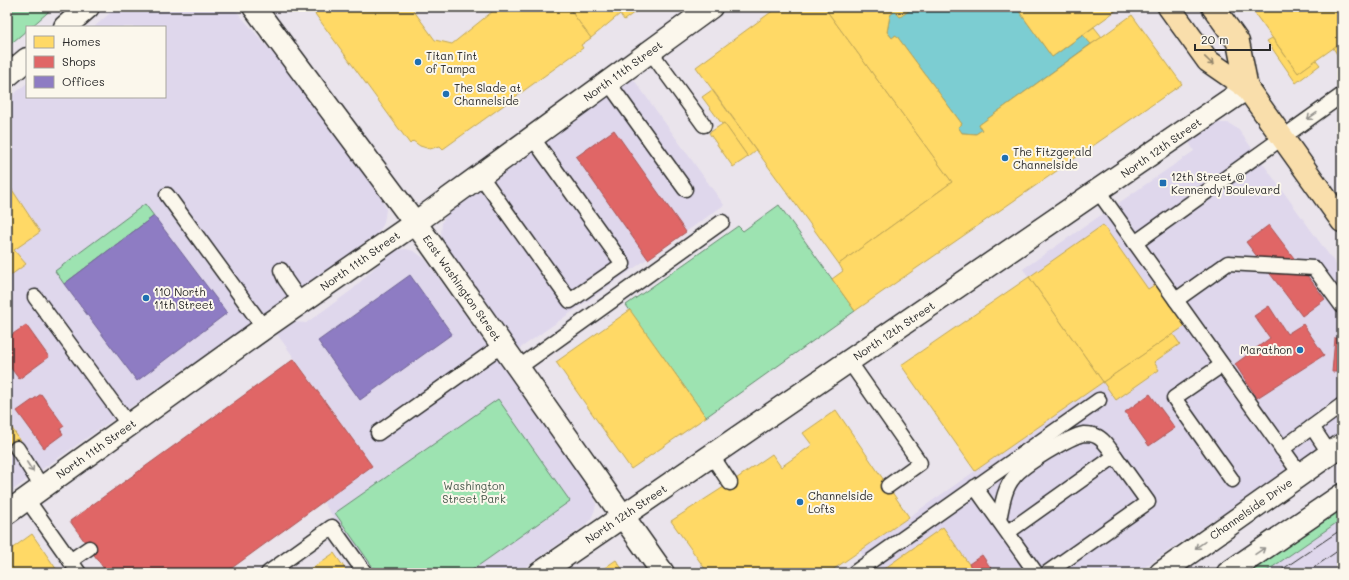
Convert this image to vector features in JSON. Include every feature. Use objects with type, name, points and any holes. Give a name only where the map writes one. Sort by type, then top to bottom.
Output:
[{"type":"main road","points":[[1169,7],[1208,61],[1247,88],[1342,221]]},
{"type":"main road","points":[[1213,7],[1238,42],[1247,88]]},
{"type":"street","points":[[66,26],[88,7]]},
{"type":"street","name":"East Washington Street","points":[[254,7],[415,222],[663,573]]},
{"type":"street","name":"North 11th Street","points":[[7,513],[34,492],[415,222],[711,7]]},
{"type":"street","points":[[7,76],[26,60]]},
{"type":"street","name":"North 12th Street","points":[[540,573],[1247,88]]},
{"type":"street","name":"Channelside Drive","points":[[1161,573],[1336,450]]},
{"type":"street","points":[[1228,573],[1342,495]]},
{"type":"lane","points":[[650,51],[704,125]]},
{"type":"lane","points":[[608,82],[685,189]]},
{"type":"lane","points":[[1135,243],[1342,95]]},
{"type":"lane","points":[[480,175],[570,301],[623,264],[532,137]]},
{"type":"lane","points":[[1098,191],[1301,475]]},
{"type":"lane","points":[[167,195],[264,328]]},
{"type":"lane","points":[[518,368],[722,222]]},
{"type":"lane","points":[[1176,300],[1228,263],[1314,268],[1342,306]]},
{"type":"lane","points":[[281,270],[285,279],[301,302]]},
{"type":"lane","points":[[35,296],[129,425]]},
{"type":"lane","points":[[378,433],[502,345]]},
{"type":"lane","points":[[849,361],[920,463],[888,486]]},
{"type":"lane","points":[[1222,365],[1174,398],[1232,480]]},
{"type":"lane","points":[[854,573],[1099,400]]},
{"type":"lane","points":[[1282,449],[1342,405]]},
{"type":"lane","points":[[1312,427],[1336,450]]},
{"type":"lane","points":[[999,520],[1004,497],[1013,477],[1026,465],[1070,440],[1084,434],[1096,436],[1105,444],[1148,502],[1047,573]]},
{"type":"lane","points":[[17,448],[34,492],[70,561],[79,573]]},
{"type":"lane","points":[[712,456],[730,483]]},
{"type":"lane","points":[[1008,532],[1115,456]]},
{"type":"lane","points":[[976,487],[1036,573]]},
{"type":"lane","points":[[268,573],[332,527],[365,573]]},
{"type":"lane","points":[[70,561],[89,548]]},
{"type":"shaded area","points":[[117,7],[233,7],[297,82],[381,198],[386,209],[385,217],[383,225],[377,234],[7,494],[7,100],[26,84],[26,98],[166,98],[166,26],[95,26]]},
{"type":"shaded area","points":[[632,77],[724,205],[519,349],[449,252],[441,236],[442,222],[449,210]]},
{"type":"shaded area","points":[[1228,123],[1238,129],[1342,273],[1342,432],[1136,573],[876,573],[860,551],[1103,382],[1023,269],[1194,151],[1189,142],[1211,125]]},
{"type":"shaded area","points":[[406,249],[414,251],[425,259],[588,486],[595,499],[596,505],[590,521],[517,573],[372,573],[323,502],[372,466],[277,334],[295,322],[306,323],[352,290],[388,254],[394,250]]},
{"type":"shaded area","points":[[1342,509],[1342,573],[1249,573]]},
{"type":"green space","points":[[7,7],[54,7],[32,26],[26,26],[26,31],[7,47]]},
{"type":"green space","points":[[145,204],[154,216],[64,284],[55,271]]},
{"type":"green space","points":[[779,205],[855,311],[706,417],[626,305],[738,226],[743,231]]},
{"type":"green space","name":"Washington Street Park","points":[[498,399],[570,501],[468,573],[377,573],[335,513]]},
{"type":"green space","points":[[1342,509],[1342,519],[1264,573],[1249,573]]},
{"type":"water","points":[[914,7],[1016,7],[1052,57],[1083,35],[1091,44],[979,125],[982,130],[976,134],[962,133],[958,127],[962,124],[896,35],[892,38],[887,32],[890,15],[895,11],[900,17]]},
{"type":"building: Homes","name":"The Slade at Channelside","points":[[310,7],[411,7],[435,40],[452,44],[498,7],[568,7],[591,38],[581,45],[583,48],[443,149],[440,146],[430,149],[420,146],[413,141],[410,144]]},
{"type":"building: Homes","points":[[568,7],[642,7],[624,20],[620,14],[591,38]]},
{"type":"building: Homes","points":[[778,7],[824,7],[952,182],[839,264],[696,67]]},
{"type":"building: Homes","name":"The Fitzgerald Channelside","points":[[824,7],[914,7],[900,17],[895,11],[890,15],[887,32],[892,38],[896,35],[962,124],[958,127],[962,133],[976,134],[982,130],[979,125],[1132,15],[1182,84],[855,311],[832,279],[843,271],[839,264],[952,182]]},
{"type":"building: Homes","points":[[1016,7],[1121,7],[1052,57]]},
{"type":"building: Homes","points":[[1250,7],[1342,7],[1342,42],[1298,73]]},
{"type":"building: Homes","points":[[1094,27],[1102,37],[1091,44],[1083,35]]},
{"type":"building: Homes","points":[[1272,38],[1298,73],[1316,60],[1320,65],[1296,83],[1267,41]]},
{"type":"building: Homes","points":[[1340,43],[1342,50],[1337,54],[1333,48]]},
{"type":"building: Homes","points":[[712,90],[756,150],[748,157],[724,123],[722,124],[702,97]]},
{"type":"building: Homes","points":[[724,123],[748,157],[733,167],[709,133]]},
{"type":"building: Homes","points":[[7,182],[40,232],[14,250],[26,264],[7,278]]},
{"type":"building: Homes","points":[[1103,225],[1148,289],[1156,284],[1185,326],[1103,382],[1029,277]]},
{"type":"building: Homes","points":[[1029,277],[1103,382],[975,471],[901,365]]},
{"type":"building: Homes","points":[[630,310],[706,417],[631,469],[556,362]]},
{"type":"building: Homes","points":[[1173,334],[1180,344],[1154,362],[1159,370],[1116,400],[1103,382]]},
{"type":"building: Homes","name":"Channelside Lofts","points":[[836,410],[909,517],[828,573],[708,573],[671,521],[772,454],[781,467],[812,445],[803,433]]},
{"type":"building: Homes","points":[[7,421],[22,443],[7,455]]},
{"type":"building: Homes","points":[[943,527],[975,573],[878,573]]},
{"type":"building: Homes","points":[[32,534],[59,573],[7,573],[7,552]]},
{"type":"building: Homes","points":[[334,553],[348,573],[305,573]]},
{"type":"building: Homes","points":[[616,560],[625,573],[597,573]]},
{"type":"building: Shops","points":[[614,130],[686,232],[648,259],[576,157]]},
{"type":"building: Shops","name":"Marathon","points":[[1269,225],[1325,299],[1302,316],[1246,242]]},
{"type":"building: Shops","points":[[1269,306],[1287,334],[1303,324],[1324,355],[1257,398],[1235,364],[1270,338],[1254,316]]},
{"type":"building: Shops","points":[[26,325],[49,357],[19,379],[7,363],[7,338]]},
{"type":"building: Shops","points":[[1335,338],[1342,338],[1342,372],[1332,372]]},
{"type":"building: Shops","points":[[294,359],[372,466],[225,573],[107,573],[70,521]]},
{"type":"building: Shops","points":[[41,394],[64,426],[60,429],[63,434],[44,448],[17,411]]},
{"type":"building: Shops","points":[[1150,394],[1175,428],[1149,446],[1125,412]]},
{"type":"building: Shops","points":[[982,555],[994,573],[975,573],[969,564]]},
{"type":"building: Offices","name":"110 North 11th Street","points":[[154,216],[227,313],[137,381],[64,284]]},
{"type":"building: Offices","points":[[410,275],[452,334],[360,400],[318,341]]},
{"type":"tram line","points":[[1277,573],[1342,529]]},
{"type":"tram line","points":[[1306,573],[1342,548]]},
{"type":"place","name":"Titan Tint of Tampa","points":[[418,62]]},
{"type":"place","name":"The Slade at Channelside","points":[[446,94]]},
{"type":"place","name":"The Fitzgerald Channelside","points":[[1005,158]]},
{"type":"place","name":"12th Street @ Kennendy Boulevard","points":[[1163,183]]},
{"type":"place","name":"110 North 11th Street","points":[[146,298]]},
{"type":"place","name":"Marathon","points":[[1300,350]]},
{"type":"place","name":"Channelside Lofts","points":[[800,502]]}]
